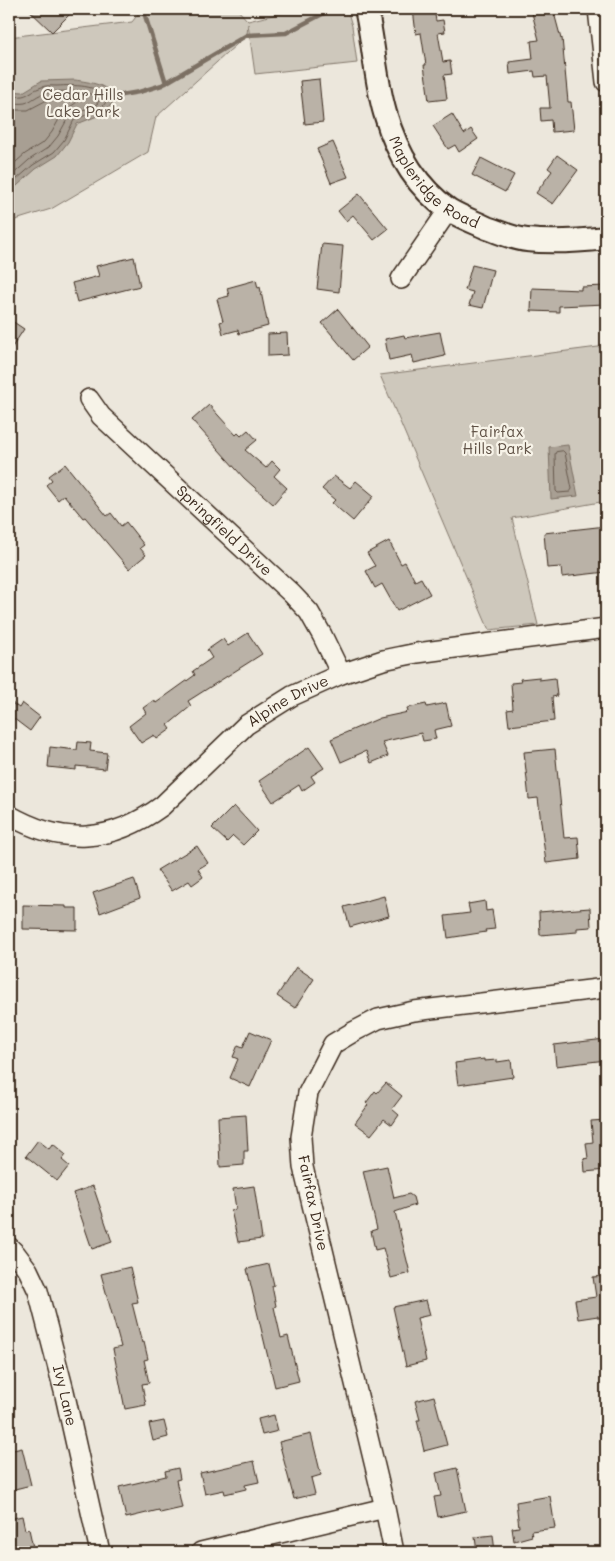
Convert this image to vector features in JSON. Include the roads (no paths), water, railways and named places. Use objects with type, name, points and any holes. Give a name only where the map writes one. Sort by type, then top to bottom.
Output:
[{"type":"street","name":"Mapleridge Road","points":[[366,9],[371,29],[379,92],[396,145],[409,169],[423,186],[449,209],[467,219],[524,240],[564,242],[606,238]]},
{"type":"street","points":[[598,9],[606,82]]},
{"type":"street","points":[[401,279],[449,209]]},
{"type":"street","name":"Springfield Drive","points":[[89,399],[101,416],[309,612],[340,674]]},
{"type":"street","name":"Alpine Drive","points":[[9,815],[37,829],[62,836],[82,837],[104,834],[147,817],[162,806],[246,725],[292,696],[340,674],[383,660],[417,653],[606,633]]},
{"type":"street","name":"Fairfax Drive","points":[[394,1552],[303,1167],[302,1137],[308,1093],[333,1044],[378,1019],[414,1011],[606,988]]},
{"type":"street","name":"Ivy Lane","points":[[9,1247],[28,1270],[38,1291],[57,1361],[100,1552]]},
{"type":"street","points":[[201,1552],[385,1508]]},
{"type":"water","points":[[75,80],[104,87],[114,100],[105,113],[77,124],[68,142],[57,156],[36,169],[9,193],[9,91],[23,92],[41,81]]},
{"type":"water","points":[[568,445],[578,496],[551,499],[549,447]]},
{"type":"waterway","points":[[143,9],[166,83]]},
{"type":"waterway","points":[[110,97],[139,92],[162,85],[247,35],[286,33],[332,9]]},
{"type":"park label","name":"Cedar Hills Lake Park","points":[[83,104]]},
{"type":"park label","name":"Fairfax Hills Park","points":[[497,440]]}]
